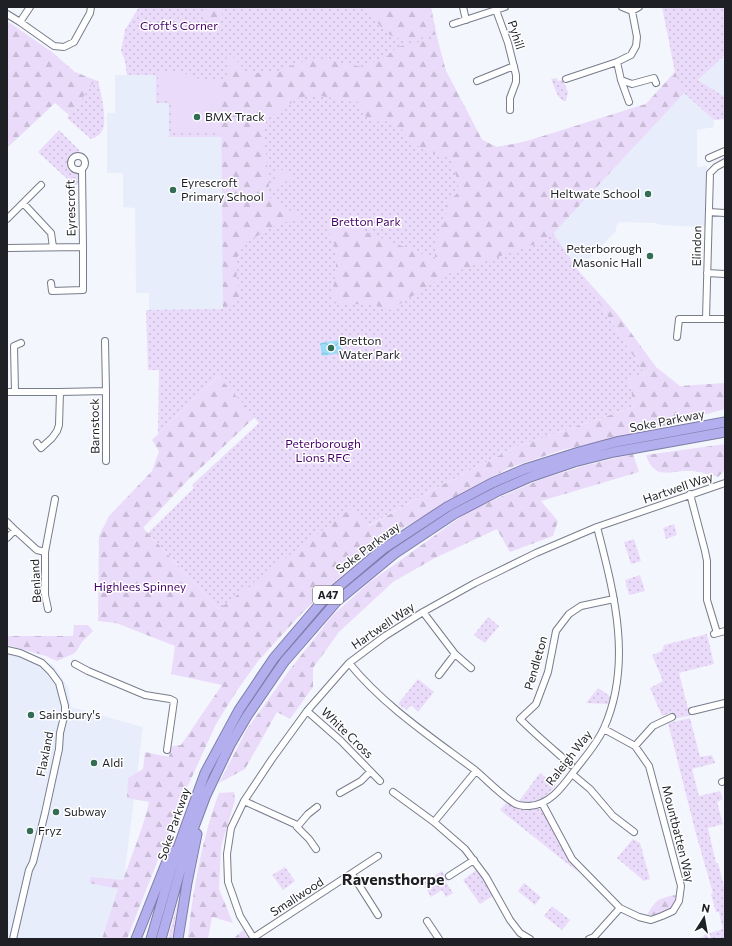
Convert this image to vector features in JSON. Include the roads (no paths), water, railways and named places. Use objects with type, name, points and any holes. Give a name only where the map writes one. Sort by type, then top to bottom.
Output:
[{"type":"highway","name":"A47","points":[[678,431],[725,417]]},
{"type":"highway","name":"Soke Parkway","points":[[151,939],[175,856],[204,773],[239,710],[274,658],[326,597],[382,549],[447,507],[492,483],[525,469],[616,442],[725,422]]},
{"type":"highway","name":"Soke Parkway","points":[[161,939],[188,843],[206,795],[230,745],[247,716],[284,662],[337,601],[394,554],[454,514],[498,491],[530,477],[574,462],[607,454],[725,432]]},
{"type":"highway","name":"A47","points":[[690,438],[725,436]]},
{"type":"highway","name":"A47","points":[[136,939],[168,860],[186,808],[204,773]]},
{"type":"highway","name":"A47","points":[[178,939],[195,844],[206,795]]},
{"type":"street","points":[[20,22],[30,7]]},
{"type":"street","points":[[7,14],[54,46],[64,47],[74,42],[90,13],[91,7]]},
{"type":"street","points":[[462,7],[466,20]]},
{"type":"street","points":[[453,24],[504,7]]},
{"type":"street","points":[[622,7],[632,11]]},
{"type":"street","points":[[632,11],[639,7]]},
{"type":"street","name":"Pyhill","points":[[496,10],[508,43],[514,66],[516,82],[510,98],[510,110]]},
{"type":"street","points":[[566,79],[617,62],[631,55],[636,46],[637,37],[632,11]]},
{"type":"street","points":[[617,62],[621,80],[629,102]]},
{"type":"street","name":"Pyhill","points":[[478,81],[514,66]]},
{"type":"street","points":[[621,80],[632,84],[654,78],[656,83]]},
{"type":"street","points":[[709,158],[725,152]]},
{"type":"street","points":[[708,212],[710,173],[716,166],[725,162]]},
{"type":"street","name":"Eyrescroft","points":[[51,283],[52,291],[83,290],[82,169]]},
{"type":"street","points":[[7,219],[41,185]]},
{"type":"street","name":"Eyrescroft","points":[[23,203],[51,233],[53,247]]},
{"type":"street","name":"Elindon","points":[[706,319],[708,212],[725,213]]},
{"type":"street","name":"Eyrescroft","points":[[7,248],[83,247]]},
{"type":"street","name":"Elindon","points":[[707,273],[725,274]]},
{"type":"street","points":[[678,336],[679,319],[725,319]]},
{"type":"street","points":[[15,392],[14,346],[20,343]]},
{"type":"street","name":"Barnstock","points":[[106,461],[110,454],[106,391],[107,346]]},
{"type":"street","name":"Barnstock","points":[[7,392],[106,391]]},
{"type":"street","points":[[37,443],[41,448],[57,431],[59,425],[60,392]]},
{"type":"street","name":"Hartwell Way","points":[[253,938],[233,901],[226,868],[228,841],[236,817],[244,801],[272,759],[307,711],[348,663],[385,636],[423,612],[475,583],[522,560],[597,527],[725,483]]},
{"type":"street","points":[[690,494],[707,561],[707,600],[716,634],[725,631]]},
{"type":"street","name":"Benland","points":[[48,609],[45,595],[45,552],[55,499]]},
{"type":"street","name":"Benland","points":[[7,522],[37,550],[45,552]]},
{"type":"street","name":"Raleigh Way","points":[[542,803],[552,797],[590,753],[604,729],[614,700],[619,667],[619,634],[614,599],[597,527]]},
{"type":"street","points":[[7,538],[15,530]]},
{"type":"street","name":"Pendleton","points":[[571,765],[547,743],[538,737],[520,719],[536,704],[548,672],[556,631],[569,614],[581,606],[614,599]]},
{"type":"street","points":[[423,612],[455,654],[471,668]]},
{"type":"street","name":"Flaxland","points":[[7,650],[20,653],[42,663],[52,672],[59,683],[65,706],[57,760],[40,836],[30,868],[13,939]]},
{"type":"street","points":[[439,675],[455,654]]},
{"type":"street","points":[[348,663],[389,704],[516,804],[528,806],[542,803]]},
{"type":"street","points":[[75,664],[145,695],[174,701],[166,750]]},
{"type":"street","points":[[692,711],[725,703]]},
{"type":"street","name":"White Cross","points":[[307,711],[342,741],[380,781]]},
{"type":"street","points":[[635,746],[652,726],[672,717]]},
{"type":"street","name":"Mountbatten Way","points":[[542,803],[572,859],[620,908],[639,917],[651,920],[673,911],[678,902],[681,886],[649,766],[635,746],[604,729]]},
{"type":"street","points":[[168,742],[176,743]]},
{"type":"street","points":[[434,822],[476,771]]},
{"type":"street","name":"White Cross","points":[[340,793],[361,781],[370,772]]},
{"type":"street","points":[[572,774],[590,789],[613,816],[634,832]]},
{"type":"street","points":[[393,792],[434,822],[464,849],[486,877],[513,924],[520,933],[530,939]]},
{"type":"street","points":[[244,801],[297,825],[297,827],[309,839],[316,849]]},
{"type":"street","points":[[297,827],[308,814],[317,807]]},
{"type":"street","name":"Smallwood","points":[[253,938],[378,856]]},
{"type":"street","points":[[449,876],[474,860]]},
{"type":"street","points":[[352,874],[378,915]]},
{"type":"street","points":[[589,939],[594,937],[620,908]]},
{"type":"street","points":[[427,921],[439,939]]},
{"type":"water","name":"Bretton Water Park","points":[[340,340],[342,353],[322,356],[320,343]]},
{"type":"place","name":"BMX Track","points":[[197,117]]},
{"type":"place","name":"Eyrescroft Primary School","points":[[173,190]]},
{"type":"place","name":"Heltwate School","points":[[648,194]]},
{"type":"place","name":"Peterborough Masonic Hall","points":[[650,256]]},
{"type":"place","name":"Bretton Water Park","points":[[331,348]]},
{"type":"place","name":"Sainsbury's","points":[[31,715]]},
{"type":"place","name":"Aldi","points":[[94,763]]},
{"type":"place","name":"Subway","points":[[56,812]]},
{"type":"place","name":"Fryz","points":[[30,831]]},
{"type":"district","name":"Ravensthorpe","points":[[393,879]]},
{"type":"park label","name":"Croft's Corner","points":[[179,26]]},
{"type":"park label","name":"Bretton Park","points":[[366,222]]},
{"type":"park label","name":"Peterborough Lions RFC","points":[[323,451]]},
{"type":"park label","name":"Highlees Spinney","points":[[140,587]]}]
